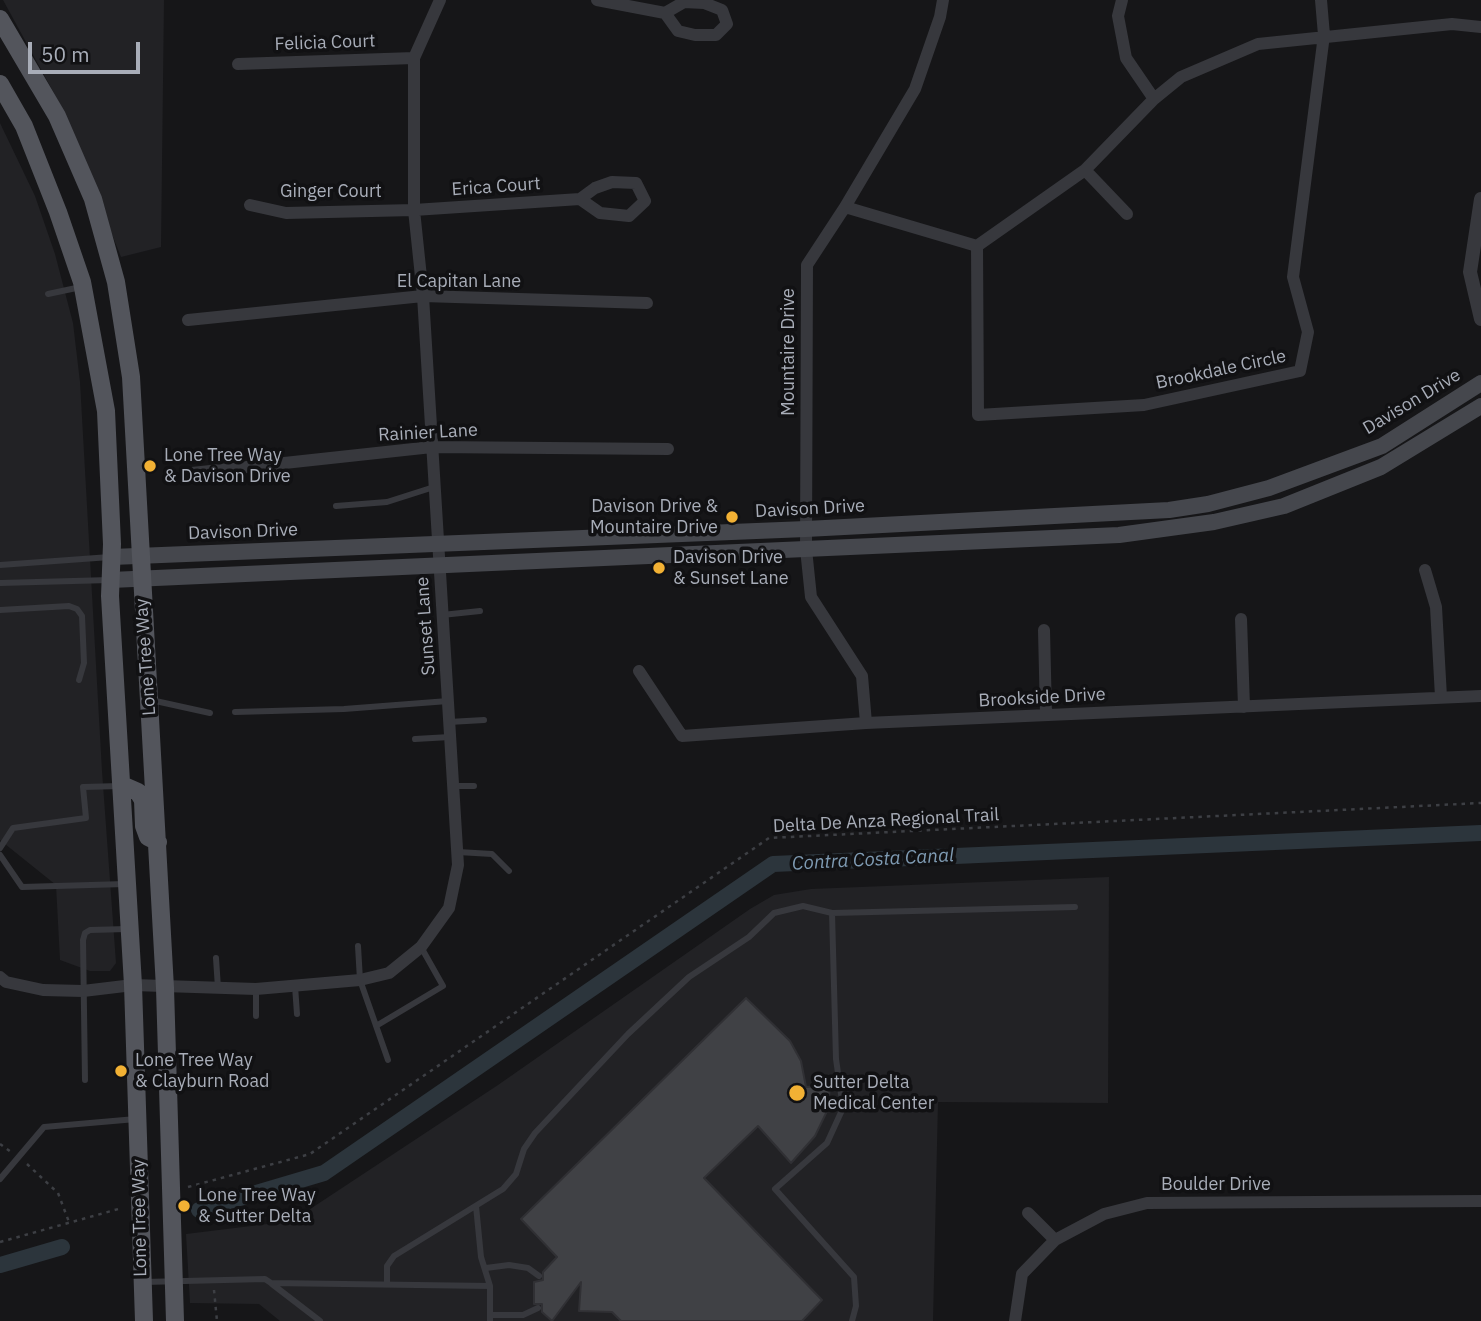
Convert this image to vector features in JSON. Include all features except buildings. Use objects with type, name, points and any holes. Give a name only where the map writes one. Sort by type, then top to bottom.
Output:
[{"type":"main road","name":"Lone Tree Way","points":[[0,19],[57,116],[93,199],[116,282],[131,377],[165,988],[175,1321]]},
{"type":"main road","name":"Lone Tree Way","points":[[0,84],[24,126],[58,212],[82,286],[106,411],[111,580],[131,929],[144,1321]]},
{"type":"main road","name":"Davison Drive","points":[[112,557],[806,529],[1156,511],[1208,503],[1269,488],[1382,446],[1481,383]]},
{"type":"main road","points":[[111,580],[1119,535],[1214,522],[1284,506],[1381,467],[1481,405]]},
{"type":"main road","points":[[122,785],[138,792],[143,800],[144,826],[148,837],[158,842]]},
{"type":"street","name":"Sunset Lane","points":[[0,977],[6,982],[43,990],[83,991],[133,985],[256,989],[360,980],[388,973],[421,947],[449,908],[458,852],[423,296],[414,209],[414,58],[440,0]]},
{"type":"street","points":[[597,0],[665,13]]},
{"type":"street","name":"Mountaire Drive","points":[[866,723],[862,676],[811,597],[806,549],[807,265],[915,89],[940,17],[943,0]]},
{"type":"street","points":[[1122,0],[1118,16],[1126,58],[1154,99]]},
{"type":"street","points":[[1321,0],[1324,35]]},
{"type":"street","points":[[845,206],[977,246],[1085,170],[1154,99],[1181,77],[1258,44],[1324,35],[1452,24],[1481,27]]},
{"type":"street","name":"Brookdale Circle","points":[[977,246],[978,415],[1144,405],[1300,371],[1308,332],[1293,277],[1324,35]]},
{"type":"street","name":"Felicia Court","points":[[237,64],[414,58]]},
{"type":"street","points":[[1085,170],[1127,215]]},
{"type":"street","name":"Erica Court","points":[[414,209],[580,199],[595,188],[612,182],[636,183],[645,201],[629,216],[600,213],[580,199]]},
{"type":"street","points":[[1481,203],[1470,272],[1481,319]]},
{"type":"street","name":"Ginger Court","points":[[250,205],[286,213],[414,209]]},
{"type":"street","name":"El Capitan Lane","points":[[188,320],[423,296],[647,303]]},
{"type":"street","name":"Rainier Lane","points":[[192,472],[432,447],[668,449]]},
{"type":"street","points":[[1425,570],[1436,607],[1441,697]]},
{"type":"street","points":[[1241,619],[1244,707]]},
{"type":"street","points":[[1044,630],[1046,715]]},
{"type":"street","name":"Brookside Drive","points":[[639,671],[682,736],[866,723],[1481,696]]},
{"type":"street","name":"Boulder Drive","points":[[1015,1321],[1022,1274],[1055,1240],[1104,1214],[1147,1203],[1481,1201]]},
{"type":"street","points":[[1028,1213],[1055,1240]]},
{"type":"lane","points":[[48,294],[82,286]]},
{"type":"lane","points":[[336,506],[387,502],[434,487]]},
{"type":"lane","points":[[0,565],[112,557]]},
{"type":"lane","points":[[0,583],[111,580]]},
{"type":"lane","points":[[0,610],[69,606],[77,609],[82,616],[84,663],[79,680]]},
{"type":"lane","points":[[442,615],[480,611]]},
{"type":"lane","points":[[148,699],[210,713]]},
{"type":"lane","points":[[235,712],[344,709],[448,701]]},
{"type":"lane","points":[[449,722],[484,720]]},
{"type":"lane","points":[[415,739],[450,737]]},
{"type":"lane","points":[[0,848],[13,828],[86,818],[83,787],[122,785]]},
{"type":"lane","points":[[453,786],[474,786]]},
{"type":"lane","points":[[458,852],[492,854],[509,871]]},
{"type":"lane","points":[[0,855],[22,887],[128,884]]},
{"type":"lane","points":[[387,1284],[387,1266],[394,1256],[503,1189],[516,1174],[524,1149],[535,1133],[628,1034],[689,977],[749,937],[774,913],[803,906],[832,913],[1075,907]]},
{"type":"lane","points":[[832,913],[836,1059],[843,1108],[827,1143],[775,1189],[853,1277],[856,1306],[852,1321]]},
{"type":"lane","points":[[85,1080],[85,933],[90,930],[131,929]]},
{"type":"lane","points":[[358,946],[360,980],[388,1060]]},
{"type":"lane","points":[[376,1026],[443,986],[421,947]]},
{"type":"lane","points":[[216,958],[218,988]]},
{"type":"lane","points":[[295,986],[297,1014]]},
{"type":"lane","points":[[256,989],[256,1016]]},
{"type":"lane","points":[[0,1180],[44,1127],[138,1119]]},
{"type":"lane","points":[[476,1206],[481,1257],[490,1286],[490,1318],[523,1315],[538,1308]]},
{"type":"lane","points":[[486,1268],[509,1265],[527,1268],[539,1276]]},
{"type":"lane","points":[[142,1282],[265,1279],[320,1321]]},
{"type":"lane","points":[[271,1283],[490,1286]]},
{"type":"path","name":"Delta De Anza Regional Trail","points":[[185,1188],[310,1154],[769,838],[1481,803]]},
{"type":"path","points":[[0,1144],[44,1178],[58,1193],[69,1222]]},
{"type":"path","points":[[0,1242],[122,1208]]},
{"type":"path","points":[[213,1280],[217,1321]]},
{"type":"shaded area","points":[[3,0],[164,0],[161,247],[121,257],[61,106]]},
{"type":"shaded area","points":[[0,123],[35,196],[55,254],[73,323],[80,382],[116,963],[110,971],[90,971],[60,960],[56,885],[0,840]]},
{"type":"shaded area","name":"Sutter Delta Medical Center","points":[[1109,877],[1108,1103],[938,1102],[933,1321],[280,1321],[259,1304],[190,1303],[186,1234],[292,1221],[498,1085],[774,895],[811,889]]},
{"type":"waterway","name":"Contra Costa Canal","points":[[199,1210],[324,1173],[773,864],[1481,833]]},
{"type":"waterway","name":"Contra Costa Canal","points":[[0,1265],[62,1247]]},
{"type":"place","name":"Lone Tree Way & Davison Drive","points":[[150,466]]},
{"type":"place","name":"Davison Drive & Mountaire Drive","points":[[732,517]]},
{"type":"place","name":"Davison Drive & Sunset Lane","points":[[659,568]]},
{"type":"place","name":"Lone Tree Way & Clayburn Road","points":[[121,1071]]},
{"type":"place","name":"Sutter Delta Medical Center","points":[[797,1093]]},
{"type":"place","name":"Lone Tree Way & Sutter Delta","points":[[184,1206]]}]
